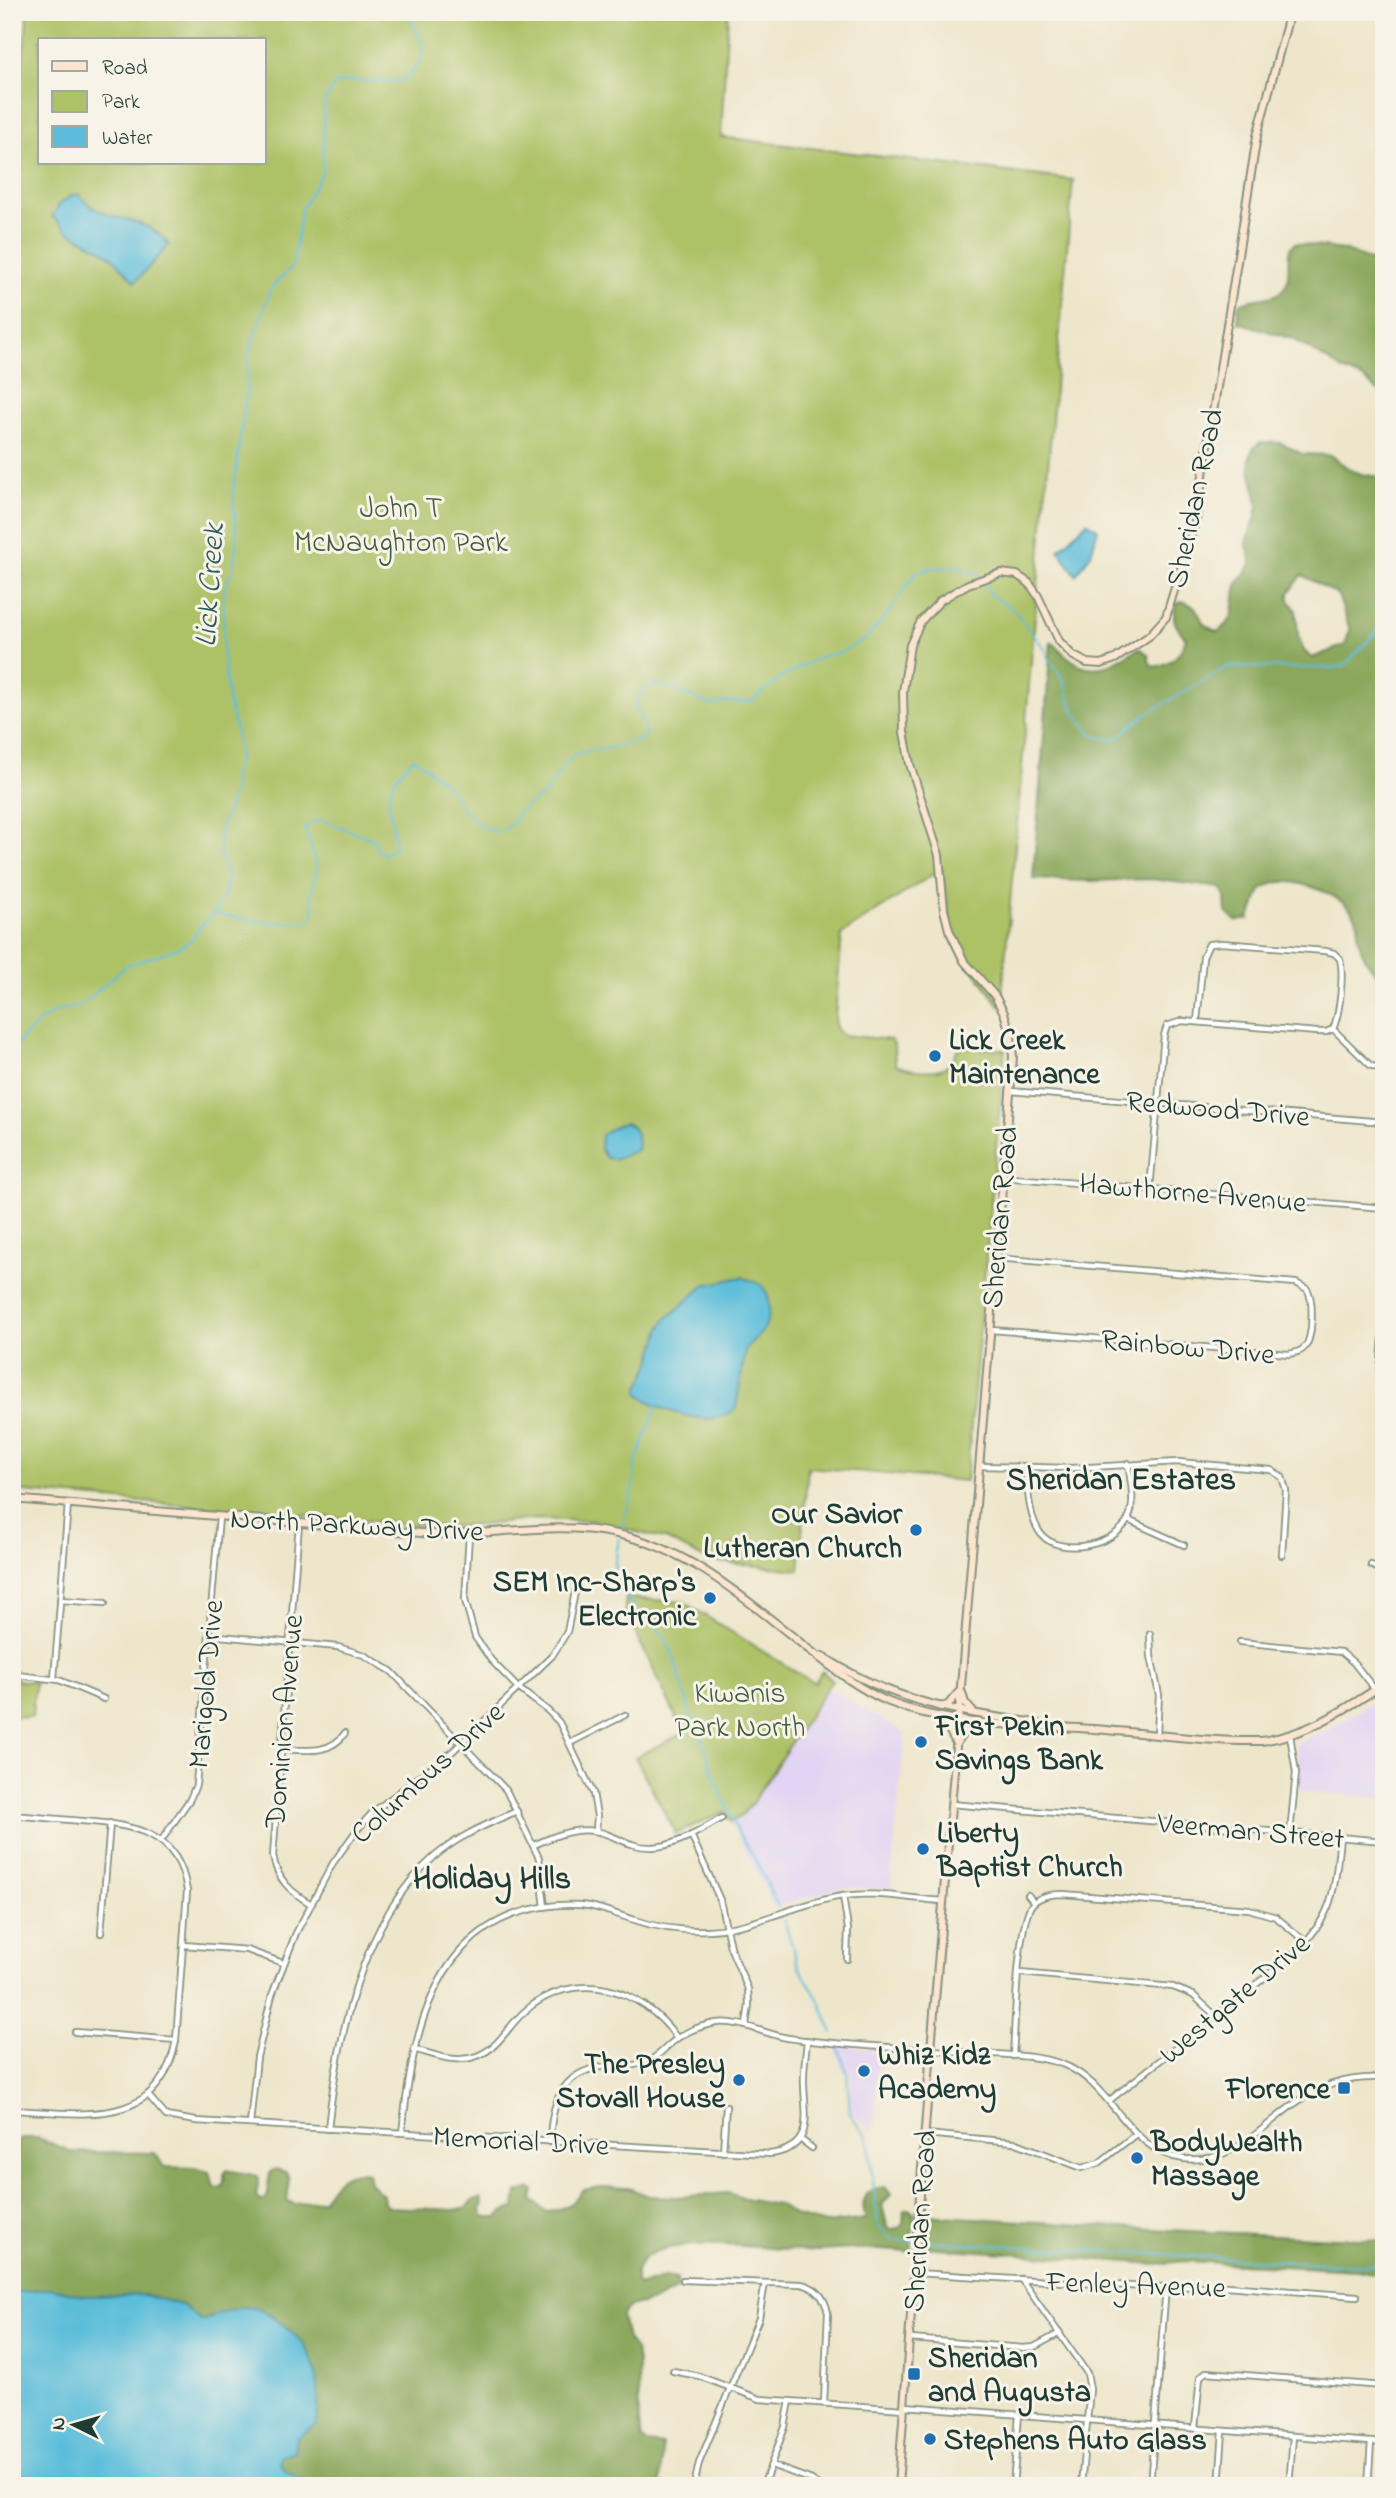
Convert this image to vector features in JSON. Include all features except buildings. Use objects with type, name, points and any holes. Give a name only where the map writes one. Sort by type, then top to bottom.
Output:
[{"type":"main road","name":"Sheridan Road","points":[[898,2486],[1013,1046],[1008,1024],[995,996],[964,961],[948,930],[938,848],[910,764],[904,724],[906,662],[916,629],[930,610],[941,600],[986,576],[1010,573],[1027,581],[1038,596],[1059,641],[1072,655],[1091,664],[1115,659],[1149,636],[1167,617],[1196,519],[1257,136],[1290,12]]},
{"type":"main road","name":"North Parkway Drive","points":[[12,1499],[433,1534],[469,1535],[557,1527],[621,1535],[666,1550],[702,1568],[839,1674],[864,1690],[904,1707],[957,1721],[1244,1741],[1267,1740],[1290,1735],[1321,1723],[1384,1684]]},
{"type":"main road","name":"North Parkway Drive","points":[[797,1640],[875,1686],[937,1707],[1076,1728]]},
{"type":"main road","points":[[937,1707],[949,1704],[960,1688]]},
{"type":"main road","points":[[960,1688],[965,1703],[978,1714]]},
{"type":"main road","points":[[934,1716],[947,1726],[956,1744],[966,1729],[978,1723]]},
{"type":"street","points":[[1197,1023],[1203,957],[1206,947],[1214,942],[1325,951],[1337,955],[1342,970],[1338,1016],[1333,1028]]},
{"type":"street","points":[[1150,1189],[1164,1035],[1169,1024],[1179,1021],[1317,1032],[1333,1028]]},
{"type":"street","points":[[1333,1028],[1370,1065],[1384,1071]]},
{"type":"street","name":"Redwood Drive","points":[[1010,1091],[1384,1122]]},
{"type":"street","name":"Hawthorne Avenue","points":[[1002,1177],[1384,1208]]},
{"type":"street","name":"Rainbow Drive","points":[[989,1329],[1289,1354],[1298,1352],[1307,1344],[1312,1303],[1311,1295],[1304,1287],[1283,1281],[996,1258]]},
{"type":"street","points":[[1384,1325],[1380,1373],[1384,1385]]},
{"type":"street","points":[[978,1466],[1072,1468],[1186,1462],[1276,1472],[1284,1480],[1286,1490],[1282,1555]]},
{"type":"street","points":[[1025,1466],[1034,1521],[1042,1535],[1052,1542],[1066,1546],[1102,1541],[1116,1535],[1128,1520],[1132,1499],[1128,1463]]},
{"type":"street","points":[[54,1679],[68,1504]]},
{"type":"street","name":"Marigold Drive","points":[[161,1841],[197,1785],[219,1517]]},
{"type":"street","points":[[1128,1520],[1184,1545]]},
{"type":"street","name":"Dominion Avenue","points":[[299,1524],[273,1845],[274,1862],[284,1884],[311,1904]]},
{"type":"street","points":[[469,1535],[465,1592],[470,1625],[481,1647],[518,1688],[554,1716],[570,1742],[595,1798],[596,1831]]},
{"type":"street","points":[[1371,1565],[1384,1572]]},
{"type":"street","name":"Columbus Drive","points":[[250,2124],[261,2036],[282,1963],[338,1856],[384,1802],[436,1765],[552,1656],[562,1643],[571,1620],[575,1592]]},
{"type":"street","points":[[60,1600],[105,1603]]},
{"type":"street","points":[[1150,1634],[1150,1656],[1159,1695],[1157,1734]]},
{"type":"street","points":[[209,1635],[338,1647],[358,1652],[380,1663],[400,1678],[503,1786],[534,1844],[542,1871],[545,1907]]},
{"type":"street","points":[[1240,1642],[1342,1652],[1375,1690]]},
{"type":"street","points":[[17,1675],[54,1679],[104,1699]]},
{"type":"street","points":[[570,1742],[625,1715]]},
{"type":"street","points":[[281,1749],[308,1751],[325,1748],[338,1742],[345,1733]]},
{"type":"street","points":[[1290,1735],[1296,1773],[1290,1833]]},
{"type":"street","name":"Veerman Street","points":[[951,1804],[1384,1841]]},
{"type":"street","points":[[328,2129],[334,2075],[348,2012],[364,1966],[390,1911],[404,1889],[436,1856],[468,1834],[517,1811]]},
{"type":"street","points":[[12,1815],[138,1828],[161,1841],[177,1860],[185,1878],[187,1898],[176,2040],[168,2069],[159,2084],[128,2108],[103,2113],[12,2110]]},
{"type":"street","points":[[534,1844],[570,1831],[596,1831],[636,1846],[666,1845],[722,1818]]},
{"type":"street","points":[[101,1933],[110,1823]]},
{"type":"street","points":[[691,1835],[720,1900],[730,1947],[748,1989],[746,2025]]},
{"type":"street","name":"Westgate Drive","points":[[1110,2100],[1306,1942],[1321,1922],[1332,1897],[1340,1837]]},
{"type":"street","points":[[1013,2056],[1025,1920],[1034,1902],[1050,1894],[1249,1909],[1276,1917],[1306,1942]]},
{"type":"street","points":[[402,2133],[414,2049],[432,1996],[457,1954],[494,1924],[520,1913],[545,1907],[589,1906],[649,1924],[698,1930],[755,1922],[843,1896],[866,1895],[943,1901]]},
{"type":"street","points":[[1028,1895],[1034,1902]]},
{"type":"street","points":[[843,1896],[848,1929],[847,1959]]},
{"type":"street","points":[[184,1945],[247,1950],[282,1963]]},
{"type":"street","points":[[1020,1973],[1173,1987],[1197,1998],[1216,2016]]},
{"type":"street","points":[[414,2049],[458,2059],[480,2055],[500,2041],[511,2025],[531,2006],[557,1992],[582,1987],[610,1990],[637,1999],[654,2011],[677,2039]]},
{"type":"street","points":[[550,2141],[553,2108],[560,2094],[574,2078],[587,2070],[647,2062],[677,2039],[699,2027],[715,2023],[746,2025],[777,2036],[807,2040],[1013,2056],[1067,2066],[1090,2081],[1110,2100],[1136,2134],[1151,2147],[1172,2157],[1215,2157],[1241,2145],[1294,2103],[1316,2091],[1351,2080],[1384,2078]]},
{"type":"street","points":[[75,2032],[176,2040]]},
{"type":"street","points":[[807,2040],[804,2079],[807,2118],[800,2138],[811,2148]]},
{"type":"street","name":"Memorial Drive","points":[[148,2095],[160,2111],[170,2118],[250,2124],[723,2152],[776,2153],[787,2150],[800,2138]]},
{"type":"street","points":[[723,2152],[726,2106]]},
{"type":"street","points":[[925,2134],[1014,2142],[1082,2168],[1099,2163],[1136,2134]]},
{"type":"street","name":"Fenley Avenue","points":[[916,2273],[1166,2287],[1226,2286],[1357,2297]]},
{"type":"street","points":[[1021,2279],[1087,2374],[1090,2389],[1081,2486]]},
{"type":"street","points":[[684,2280],[808,2286],[817,2291],[826,2304],[828,2319],[824,2403]]},
{"type":"street","points":[[694,2486],[699,2463],[760,2314],[765,2283]]},
{"type":"street","points":[[1150,2486],[1166,2287]]},
{"type":"street","points":[[910,2339],[1023,2348],[1042,2343],[1060,2333]]},
{"type":"street","points":[[673,2371],[699,2376],[751,2397],[790,2401],[1019,2415],[1384,2443]]},
{"type":"street","points":[[1195,2428],[1201,2375],[1209,2372],[1384,2386]]},
{"type":"street","points":[[763,2486],[785,2427],[790,2401]]},
{"type":"street","points":[[1013,2486],[1019,2415]]},
{"type":"street","points":[[1219,2486],[1223,2431]]},
{"type":"street","points":[[1289,2486],[1293,2436]]},
{"type":"street","points":[[1368,2486],[1371,2442]]},
{"type":"street","points":[[771,2465],[817,2484]]},
{"type":"shaded area","points":[[827,1688],[905,1733],[890,1890],[854,1887],[836,1889],[774,1907],[731,1822],[751,1805]]},
{"type":"shaded area","points":[[1384,1695],[1384,1798],[1298,1791],[1300,1771],[1296,1744],[1326,1731]]},
{"type":"shaded area","points":[[836,2046],[879,2049],[873,2132],[852,2113],[851,2072],[842,2071]]},
{"type":"green space","name":"John T McNaughton Park","points":[[28,12],[728,12],[721,137],[1073,180],[1001,1007],[954,943],[941,869],[842,934],[835,1016],[836,1028],[842,1035],[891,1040],[895,1063],[913,1070],[943,1068],[950,1063],[960,1047],[1005,1050],[966,1481],[808,1467],[799,1570],[709,1561],[668,1540],[595,1521],[535,1519],[443,1527],[12,1491],[12,100],[18,100]]},
{"type":"green space","points":[[1295,243],[1343,250],[1384,266],[1384,392],[1378,391],[1364,379],[1345,371],[1293,339],[1238,322],[1238,305],[1272,296],[1284,289],[1288,278],[1290,248]]},
{"type":"green space","points":[[1261,442],[1281,443],[1302,454],[1331,455],[1361,474],[1384,476],[1384,980],[1363,954],[1354,914],[1326,892],[1302,884],[1278,882],[1265,887],[1261,890],[1249,919],[1236,921],[1226,912],[1221,888],[1152,879],[1033,879],[1051,642],[1077,664],[1086,667],[1095,668],[1113,663],[1139,648],[1148,654],[1150,664],[1155,667],[1175,657],[1186,638],[1175,622],[1176,604],[1183,601],[1195,607],[1204,624],[1217,632],[1228,624],[1238,582],[1251,560],[1246,545],[1258,506],[1250,472],[1250,455]],"holes":[[[1302,575],[1338,595],[1350,630],[1345,645],[1312,658],[1304,651],[1298,635],[1296,610],[1289,600],[1289,593]]]},
{"type":"green space","name":"Kiwanis Park North","points":[[626,1598],[683,1602],[814,1683],[822,1671],[832,1680],[751,1805],[731,1822],[724,1812],[676,1834],[635,1757],[684,1733],[625,1611]]},
{"type":"green space","points":[[12,1671],[16,1671],[16,1680],[35,1682],[32,1717],[12,1716]]},
{"type":"green space","points":[[21,2138],[38,2138],[72,2152],[155,2153],[164,2167],[195,2168],[209,2172],[215,2187],[221,2188],[227,2170],[259,2176],[256,2198],[261,2201],[266,2200],[270,2172],[276,2169],[286,2172],[289,2179],[287,2201],[295,2204],[323,2200],[331,2188],[346,2175],[368,2173],[370,2183],[383,2195],[384,2203],[389,2207],[454,2210],[468,2207],[471,2201],[481,2198],[483,2217],[498,2217],[515,2208],[517,2192],[530,2189],[534,2191],[532,2200],[547,2212],[568,2205],[583,2190],[601,2187],[628,2188],[649,2196],[727,2193],[778,2205],[796,2216],[826,2224],[866,2219],[863,2207],[866,2197],[873,2190],[885,2187],[891,2194],[882,2205],[890,2229],[900,2228],[904,2210],[909,2209],[914,2214],[911,2252],[858,2249],[804,2251],[689,2245],[649,2255],[637,2269],[636,2279],[639,2286],[665,2277],[677,2279],[678,2289],[654,2301],[629,2307],[622,2316],[627,2340],[636,2350],[642,2439],[646,2443],[662,2445],[660,2486],[313,2486],[285,2470],[279,2462],[289,2328],[260,2309],[202,2321],[173,2303],[147,2296],[87,2296],[41,2289],[22,2292],[12,2297],[12,2168],[17,2163],[16,2141]]},
{"type":"green space","points":[[925,2215],[1378,2240],[1384,2242],[1384,2276],[1359,2270],[1184,2261],[1156,2264],[923,2247]]},
{"type":"water","points":[[72,195],[80,195],[99,211],[148,227],[169,245],[135,282],[109,254],[69,232],[52,216],[60,204]]},
{"type":"water","points":[[1087,522],[1098,529],[1091,554],[1076,575],[1059,550]]},
{"type":"water","points":[[625,1123],[632,1127],[636,1134],[637,1150],[615,1159],[606,1158],[600,1149],[601,1135]]},
{"type":"water","points":[[742,1277],[762,1286],[768,1297],[769,1310],[763,1329],[745,1351],[736,1409],[718,1417],[697,1418],[664,1409],[645,1399],[639,1393],[639,1387],[650,1365],[666,1319],[705,1285]]},
{"type":"water","points":[[52,2288],[84,2296],[144,2295],[182,2305],[202,2321],[232,2309],[248,2307],[262,2311],[278,2321],[291,2331],[309,2354],[317,2379],[318,2394],[316,2425],[296,2438],[294,2451],[281,2456],[279,2462],[285,2470],[313,2486],[25,2486],[22,2478],[12,2473],[12,2297],[19,2292]]},
{"type":"waterway","name":"Lick Creek","points":[[12,1055],[21,1039],[41,1021],[56,1011],[80,1006],[126,966],[175,949],[192,940],[199,928],[214,913],[224,895],[228,878],[219,851],[220,831],[234,790],[233,778],[239,757],[223,656],[224,601],[237,541],[233,492],[247,387],[248,355],[271,288],[293,266],[301,210],[323,171],[324,104],[335,84],[350,81],[404,81],[419,64],[424,48],[408,12]]},
{"type":"waterway","points":[[214,913],[276,923],[312,919],[314,906],[311,894],[317,868],[305,828],[319,819],[375,840],[376,849],[385,855],[395,847],[390,790],[402,770],[414,758],[448,788],[476,822],[499,833],[513,823],[518,812],[546,793],[564,765],[577,753],[616,747],[647,737],[635,704],[639,696],[653,684],[712,705],[751,702],[782,677],[822,656],[840,653],[868,637],[916,573],[931,568],[959,567],[982,577]]},
{"type":"waterway","points":[[985,582],[990,595],[1013,609],[1045,649],[1049,660],[1063,678],[1073,710],[1090,733],[1102,738],[1116,739],[1146,714],[1227,667],[1344,666],[1384,624]]},
{"type":"waterway","points":[[620,1532],[631,1497],[637,1459],[657,1406]]},
{"type":"waterway","points":[[619,1538],[615,1564],[619,1582],[633,1607],[661,1632],[672,1652],[695,1729],[703,1743],[714,1776],[738,1832],[758,1864],[778,1907]]},
{"type":"waterway","points":[[784,1920],[799,1967],[820,2002],[833,2033]]},
{"type":"waterway","points":[[838,2047],[847,2072],[850,2114],[867,2137],[869,2145],[878,2226],[892,2240],[913,2241]]},
{"type":"waterway","points":[[923,2241],[1353,2265],[1375,2265],[1384,2244]]},
{"type":"place","name":"Lick Creek Maintenance","points":[[935,1056]]},
{"type":"place","name":"Our Savior Lutheran Church","points":[[916,1530]]},
{"type":"place","name":"SEM Inc-Sharp's Electronic","points":[[710,1598]]},
{"type":"place","name":"First Pekin Savings Bank","points":[[921,1742]]},
{"type":"place","name":"Liberty Baptist Church","points":[[923,1849]]},
{"type":"place","name":"Whiz Kidz Academy","points":[[864,2071]]},
{"type":"place","name":"The Presley Stovall House","points":[[739,2080]]},
{"type":"place","name":"Florence","points":[[1344,2088]]},
{"type":"place","name":"BodyWealth Massage","points":[[1137,2158]]},
{"type":"place","name":"Sheridan and Augusta","points":[[914,2374]]},
{"type":"place","name":"Stephens Auto Glass","points":[[930,2439]]},
{"type":"district","name":"Sheridan Estates","points":[[1121,1478]]},
{"type":"district","name":"Holiday Hills","points":[[492,1877]]}]
